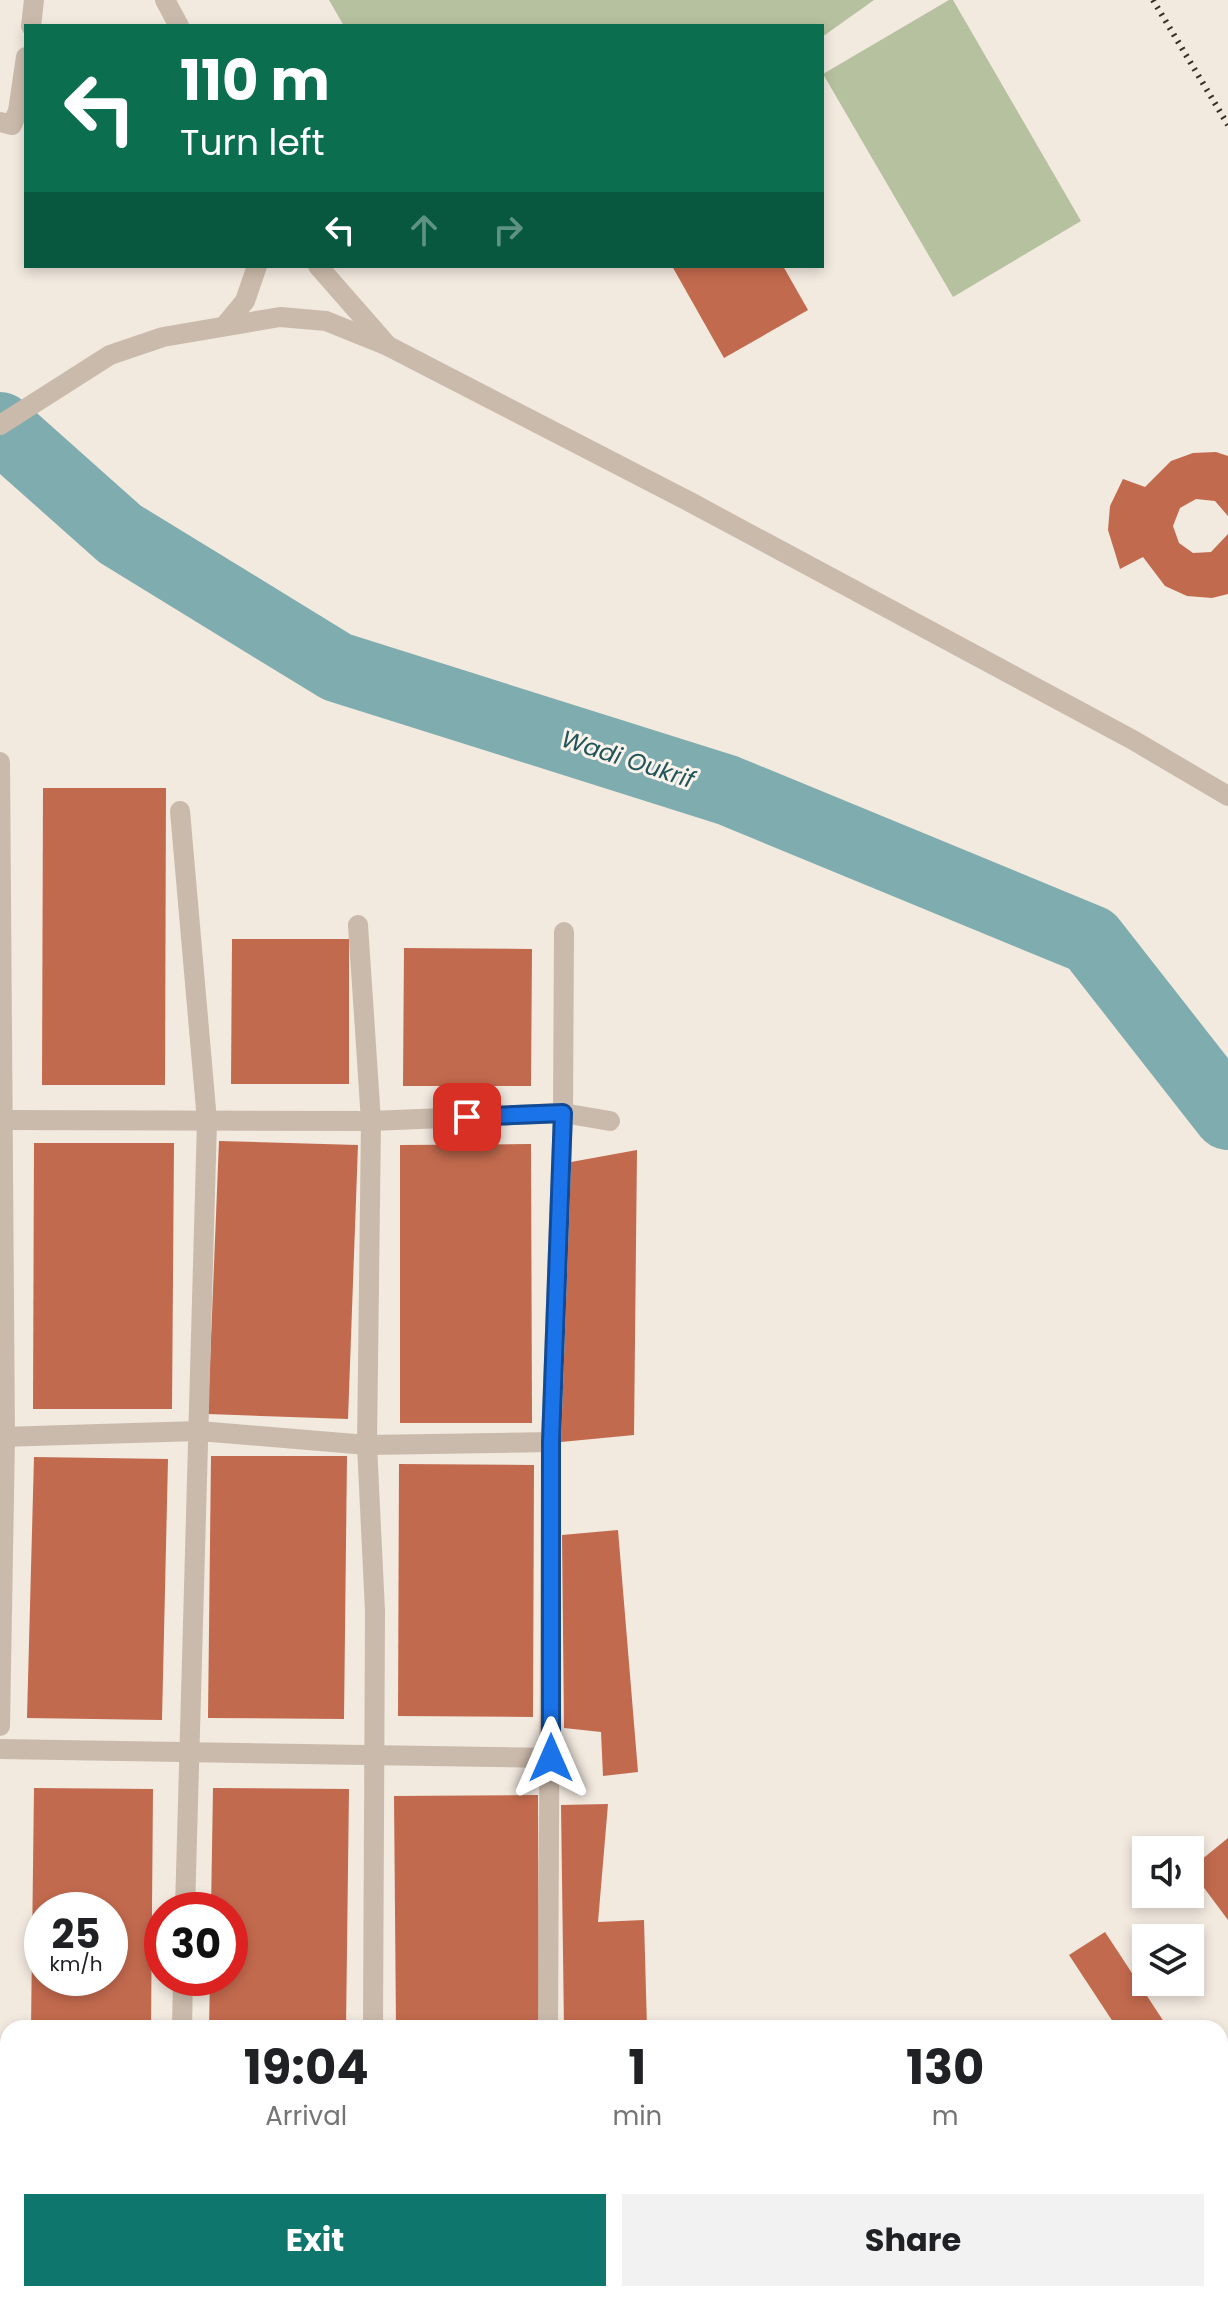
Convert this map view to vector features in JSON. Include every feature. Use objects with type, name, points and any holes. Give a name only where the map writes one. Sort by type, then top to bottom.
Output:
[{"type":"street","points":[[31,24],[34,0]]},
{"type":"street","points":[[165,0],[178,24]]},
{"type":"street","points":[[0,122],[12,125],[18,111],[24,70]]},
{"type":"street","points":[[226,324],[245,301],[256,268]]},
{"type":"street","points":[[320,268],[388,346]]},
{"type":"street","points":[[0,425],[110,355],[163,337],[280,317],[326,321],[388,346],[939,636],[1133,740],[1228,796]]},
{"type":"street","points":[[0,762],[0,1726]]},
{"type":"street","points":[[180,811],[207,1121],[186,1892]]},
{"type":"street","points":[[358,925],[371,1121],[367,1445],[375,1611],[373,2020]]},
{"type":"street","points":[[548,2020],[551,1442],[563,1113],[564,932]]},
{"type":"street","points":[[1,1120],[371,1121],[563,1113],[610,1121]]},
{"type":"street","points":[[2,1438],[199,1431],[367,1445],[551,1442]]},
{"type":"street","points":[[0,1749],[551,1758]]},
{"type":"street","points":[[182,2020],[183,1996]]},
{"type":"green space","points":[[329,0],[874,0],[824,36],[824,24],[343,24]]},
{"type":"green space","points":[[953,0],[1081,221],[953,297],[824,73]]},
{"type":"building","points":[[673,268],[784,268],[808,310],[724,358]]},
{"type":"building","points":[[1216,452],[1228,456],[1228,516],[1215,501],[1196,499],[1180,508],[1173,526],[1179,543],[1193,553],[1211,552],[1228,534],[1228,594],[1212,598],[1187,596],[1165,586],[1143,557],[1120,569],[1108,530],[1110,506],[1123,479],[1145,487],[1171,461],[1193,453]]},
{"type":"building","points":[[43,788],[166,788],[165,1085],[42,1085]]},
{"type":"building","points":[[232,939],[349,939],[349,1084],[231,1084]]},
{"type":"building","points":[[404,948],[532,949],[531,1086],[403,1086]]},
{"type":"building","points":[[219,1141],[358,1145],[348,1419],[208,1414]]},
{"type":"building","points":[[34,1143],[174,1143],[172,1409],[33,1409]]},
{"type":"building","points":[[531,1144],[532,1423],[400,1423],[400,1145]]},
{"type":"building","points":[[637,1150],[634,1435],[561,1442],[571,1162]]},
{"type":"building","points":[[211,1456],[347,1456],[344,1719],[208,1718]]},
{"type":"building","points":[[34,1457],[168,1459],[162,1720],[27,1718]]},
{"type":"building","points":[[399,1464],[534,1465],[533,1717],[398,1716]]},
{"type":"building","points":[[618,1530],[638,1772],[603,1776],[601,1732],[564,1728],[562,1535]]},
{"type":"building","points":[[34,1788],[153,1789],[152,1892],[144,1892],[144,1996],[151,1996],[151,2020],[31,2020],[31,1996],[128,1996],[128,1892],[33,1892]]},
{"type":"building","points":[[213,1788],[349,1789],[346,2020],[209,2020],[210,1996],[248,1996],[248,1892],[211,1892]]},
{"type":"building","points":[[538,1795],[539,2020],[396,2020],[394,1796]]},
{"type":"building","points":[[608,1804],[598,1922],[644,1920],[647,2020],[564,2020],[561,1805]]},
{"type":"building","points":[[1228,1838],[1228,1920],[1204,1888],[1204,1858]]},
{"type":"building","points":[[1105,1932],[1132,1973],[1132,1996],[1147,1996],[1163,2020],[1112,2020],[1069,1955]]},
{"type":"waterway","name":"Wadi Oukrif","points":[[0,427],[120,534],[337,667],[727,790],[1091,940],[1228,1115]]},
{"type":"railway","points":[[1153,0],[1228,125]]},
{"type":"route","points":[[467,1117],[563,1113],[551,1442],[551,1758]]}]
